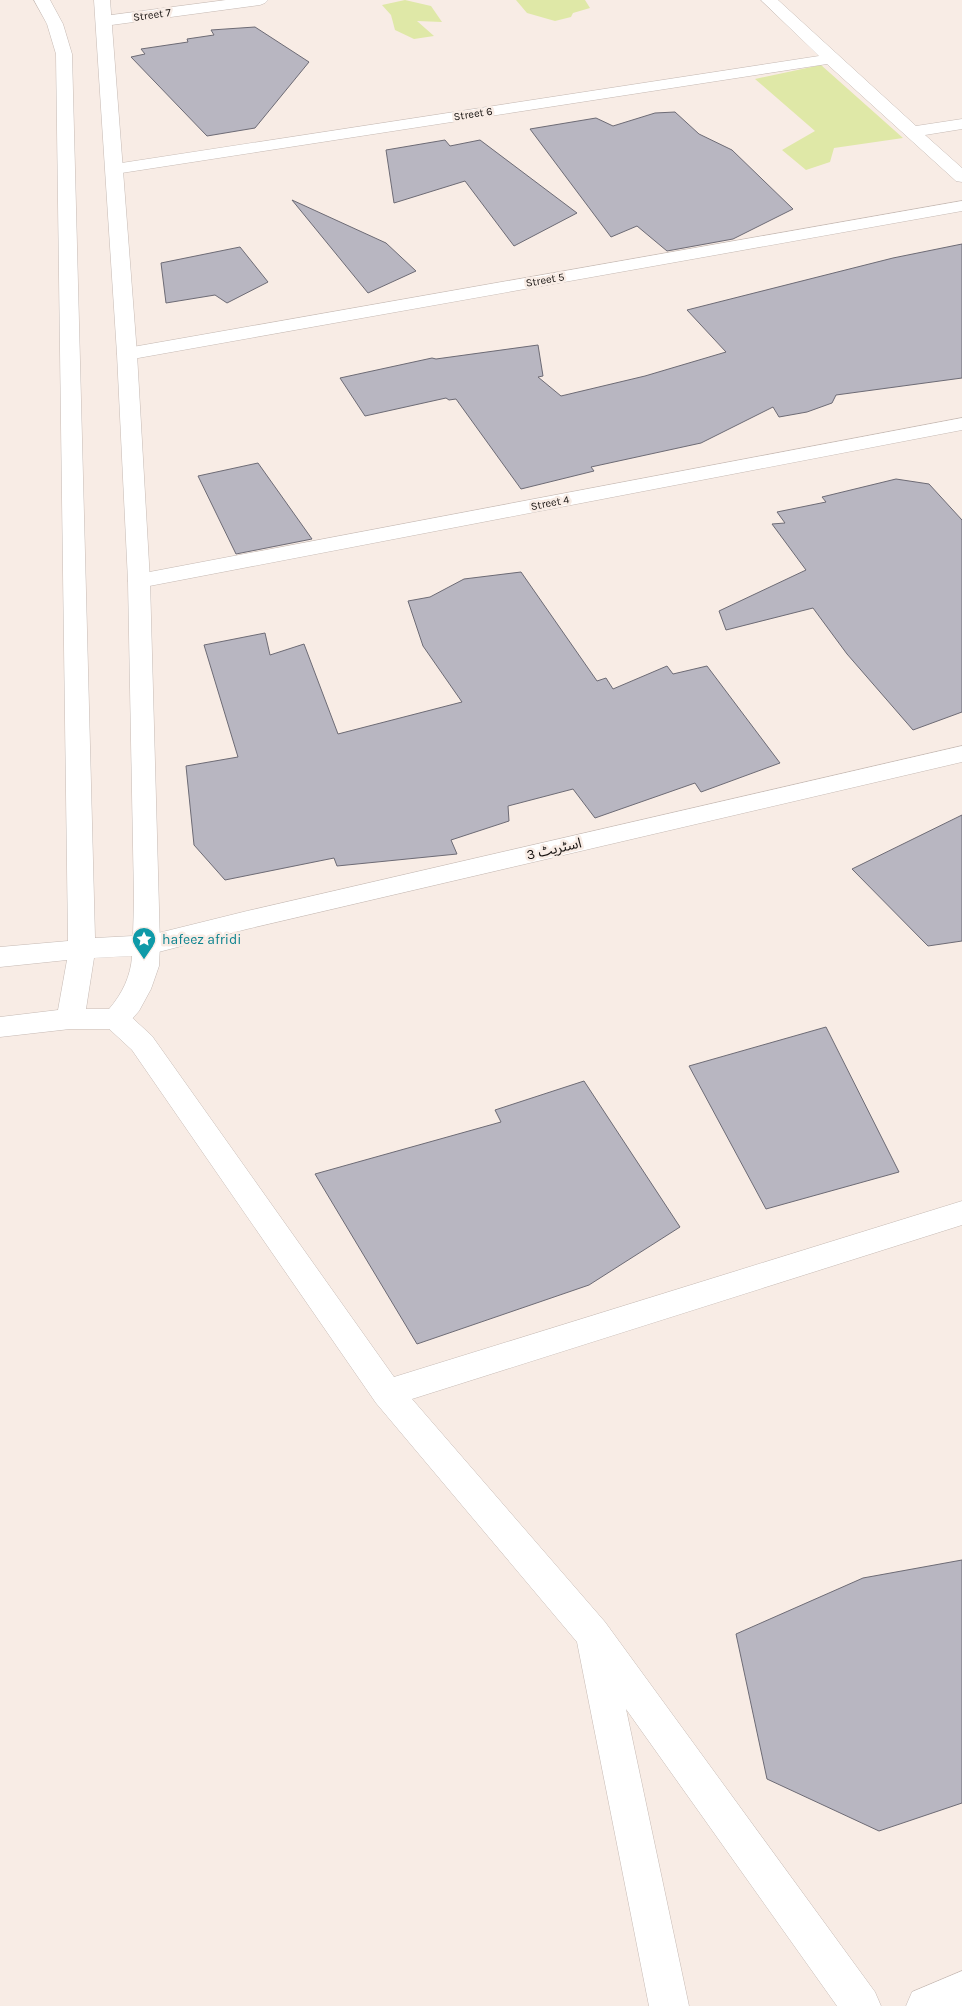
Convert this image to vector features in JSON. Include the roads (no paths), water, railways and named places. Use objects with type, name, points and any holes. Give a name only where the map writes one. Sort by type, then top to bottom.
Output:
[{"type":"street","points":[[42,0],[56,24],[64,54],[82,949],[70,1019]]},
{"type":"street","points":[[102,0],[127,354],[139,581],[146,945],[144,966],[137,989],[129,1004],[116,1019]]},
{"type":"street","name":"Street 7","points":[[104,21],[260,0]]},
{"type":"street","points":[[769,0],[830,59],[962,177]]},
{"type":"street","name":"Street 6","points":[[115,169],[830,59]]},
{"type":"street","points":[[913,132],[962,124]]},
{"type":"street","name":"Street 5","points":[[127,354],[962,206]]},
{"type":"street","name":"Street 4","points":[[139,581],[962,424]]},
{"type":"street","name":"اسٹریٹ 3","points":[[0,957],[146,945],[962,754]]},
{"type":"street","points":[[0,1027],[70,1019],[116,1019],[142,1043],[387,1393],[593,1634],[861,2006]]},
{"type":"street","points":[[387,1393],[962,1212]]},
{"type":"street","points":[[593,1634],[669,2006]]},
{"type":"street","points":[[926,2006],[962,1991]]},
{"type":"place","name":"hafeez afridi","points":[[144,960]]}]
